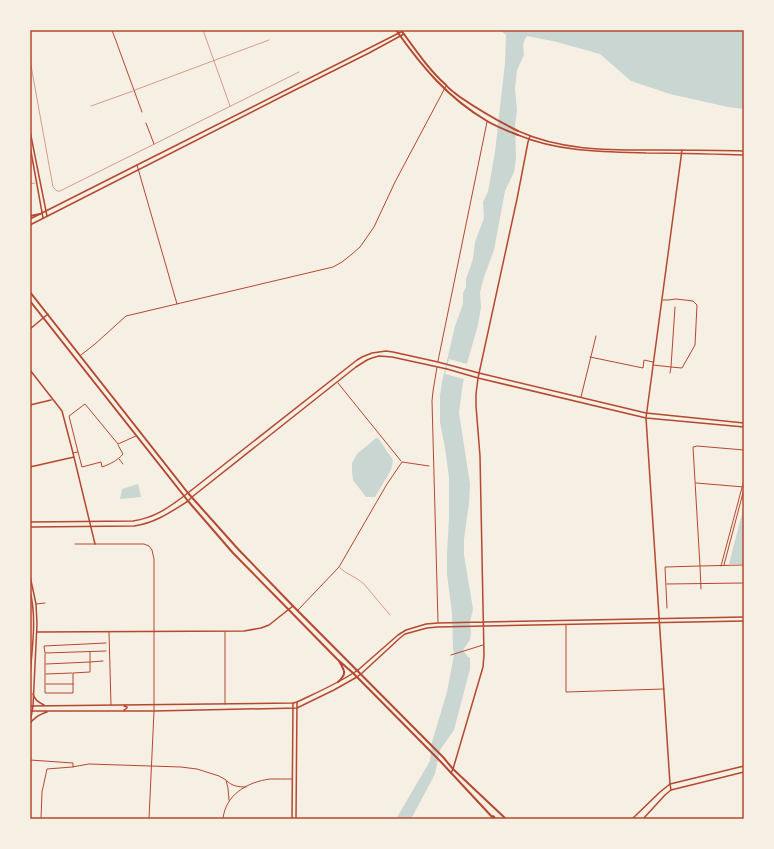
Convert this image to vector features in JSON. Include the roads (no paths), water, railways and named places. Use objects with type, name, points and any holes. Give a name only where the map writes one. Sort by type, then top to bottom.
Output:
[{"type":"main road","points":[[396,30],[422,65],[444,89],[469,109],[488,121],[529,140],[563,148],[597,152],[744,155]]},
{"type":"main road","points":[[30,225],[368,53],[402,32],[424,62],[446,86],[475,108],[530,136],[570,146],[597,149],[744,151]]},
{"type":"main road","points":[[30,218],[46,212],[137,165],[399,35]]},
{"type":"main road","points":[[30,131],[47,216]]},
{"type":"main road","points":[[451,773],[454,769],[482,666],[484,644],[480,456],[476,394],[479,373],[530,136]]},
{"type":"main road","points":[[30,146],[41,214],[43,218]]},
{"type":"main road","points":[[671,790],[646,412],[682,150]]},
{"type":"main road","points":[[30,292],[188,493],[238,549],[297,611],[358,670],[505,819]]},
{"type":"main road","points":[[30,301],[188,501],[234,553],[337,659],[353,673],[441,762],[495,819]]},
{"type":"main road","points":[[30,329],[48,314]]},
{"type":"main road","points":[[30,522],[133,521],[142,520],[156,515],[188,493],[362,357],[372,353],[386,351],[447,364],[479,373],[646,412],[744,422]]},
{"type":"main road","points":[[30,527],[134,526],[149,523],[163,517],[188,501],[362,363],[379,356],[392,357],[447,369],[478,378],[646,418],[744,428]]},
{"type":"main road","points":[[30,370],[31,374],[62,412],[95,544]]},
{"type":"main road","points":[[533,391],[534,386]]},
{"type":"main road","points":[[30,405],[52,400]]},
{"type":"main road","points":[[30,468],[74,457]]},
{"type":"main road","points":[[30,576],[36,604],[37,632],[30,724]]},
{"type":"main road","points":[[30,591],[33,632],[30,676]]},
{"type":"main road","points":[[37,632],[244,631],[269,625],[293,606]]},
{"type":"main road","points":[[31,706],[293,703],[338,682],[358,670],[398,635],[406,630],[414,627],[438,623],[744,617]]},
{"type":"main road","points":[[189,705],[184,705],[182,708],[183,710],[297,708],[357,677],[405,634],[427,628],[744,621]]},
{"type":"main road","points":[[337,659],[344,669],[343,676],[338,682]]},
{"type":"main road","points":[[33,694],[36,700],[48,706]]},
{"type":"main road","points":[[296,819],[297,702]]},
{"type":"main road","points":[[292,819],[293,703]]},
{"type":"main road","points":[[277,704],[272,704],[270,707],[278,709]]},
{"type":"main road","points":[[118,711],[125,710],[127,708],[126,706],[120,705]]},
{"type":"main road","points":[[31,711],[189,710]]},
{"type":"main road","points":[[30,724],[37,716],[49,711]]},
{"type":"main road","points":[[632,819],[670,784],[744,766]]},
{"type":"main road","points":[[643,819],[671,790],[744,772]]},
{"type":"street","points":[[112,30],[142,112]]},
{"type":"street","points":[[80,356],[126,316],[332,267],[342,262],[360,247],[374,227],[395,182],[446,86]]},
{"type":"street","points":[[438,362],[488,121]]},
{"type":"street","points":[[146,123],[154,144]]},
{"type":"street","points":[[137,165],[177,304]]},
{"type":"street","points":[[653,365],[682,368],[695,345],[697,305],[693,301],[676,299],[662,300]]},
{"type":"street","points":[[670,373],[675,307]]},
{"type":"street","points":[[580,397],[596,336]]},
{"type":"street","points":[[590,357],[643,368],[644,360],[653,362]]},
{"type":"street","points":[[437,367],[432,401],[438,623]]},
{"type":"street","points":[[337,382],[402,462],[430,466]]},
{"type":"street","points":[[85,404],[118,444],[123,454],[119,459],[102,467],[101,462],[82,467],[69,416],[85,404]]},
{"type":"street","points":[[118,444],[137,436]]},
{"type":"street","points":[[701,589],[693,447],[697,446],[744,450]]},
{"type":"street","points":[[73,453],[78,452]]},
{"type":"street","points":[[119,459],[123,464]]},
{"type":"street","points":[[297,611],[340,567],[402,462]]},
{"type":"street","points":[[724,566],[744,480]]},
{"type":"street","points":[[695,483],[743,488]]},
{"type":"street","points":[[721,566],[743,488]]},
{"type":"street","points":[[75,544],[139,543],[148,545],[151,548],[154,559],[154,711],[149,819]]},
{"type":"street","points":[[667,608],[665,567],[744,566]]},
{"type":"street","points":[[666,584],[744,583]]},
{"type":"street","points":[[36,604],[45,603]]},
{"type":"street","points":[[566,624],[566,692],[664,689]]},
{"type":"street","points":[[109,631],[111,706]]},
{"type":"street","points":[[225,632],[225,704]]},
{"type":"street","points":[[73,673],[73,693],[45,694],[44,646],[106,643]]},
{"type":"street","points":[[451,655],[484,644]]},
{"type":"street","points":[[45,653],[106,651]]},
{"type":"street","points":[[45,674],[90,672],[90,652]]},
{"type":"street","points":[[45,664],[103,661]]},
{"type":"street","points":[[45,684],[73,684]]},
{"type":"street","points":[[30,760],[73,763],[73,767]]},
{"type":"street","points":[[41,819],[42,792],[47,769],[89,764],[181,767],[197,769],[219,776],[226,780],[230,785],[246,787]]},
{"type":"street","points":[[223,819],[225,808],[229,800],[237,792],[257,782],[292,778]]},
{"type":"street","points":[[226,780],[229,800]]},
{"type":"lane","points":[[203,30],[230,106]]},
{"type":"lane","points":[[91,106],[269,40]]},
{"type":"lane","points":[[30,60],[53,187],[57,191],[60,191],[299,72]]},
{"type":"lane","points":[[30,184],[37,183]]},
{"type":"lane","points":[[340,567],[344,572],[360,580],[390,615]]}]
